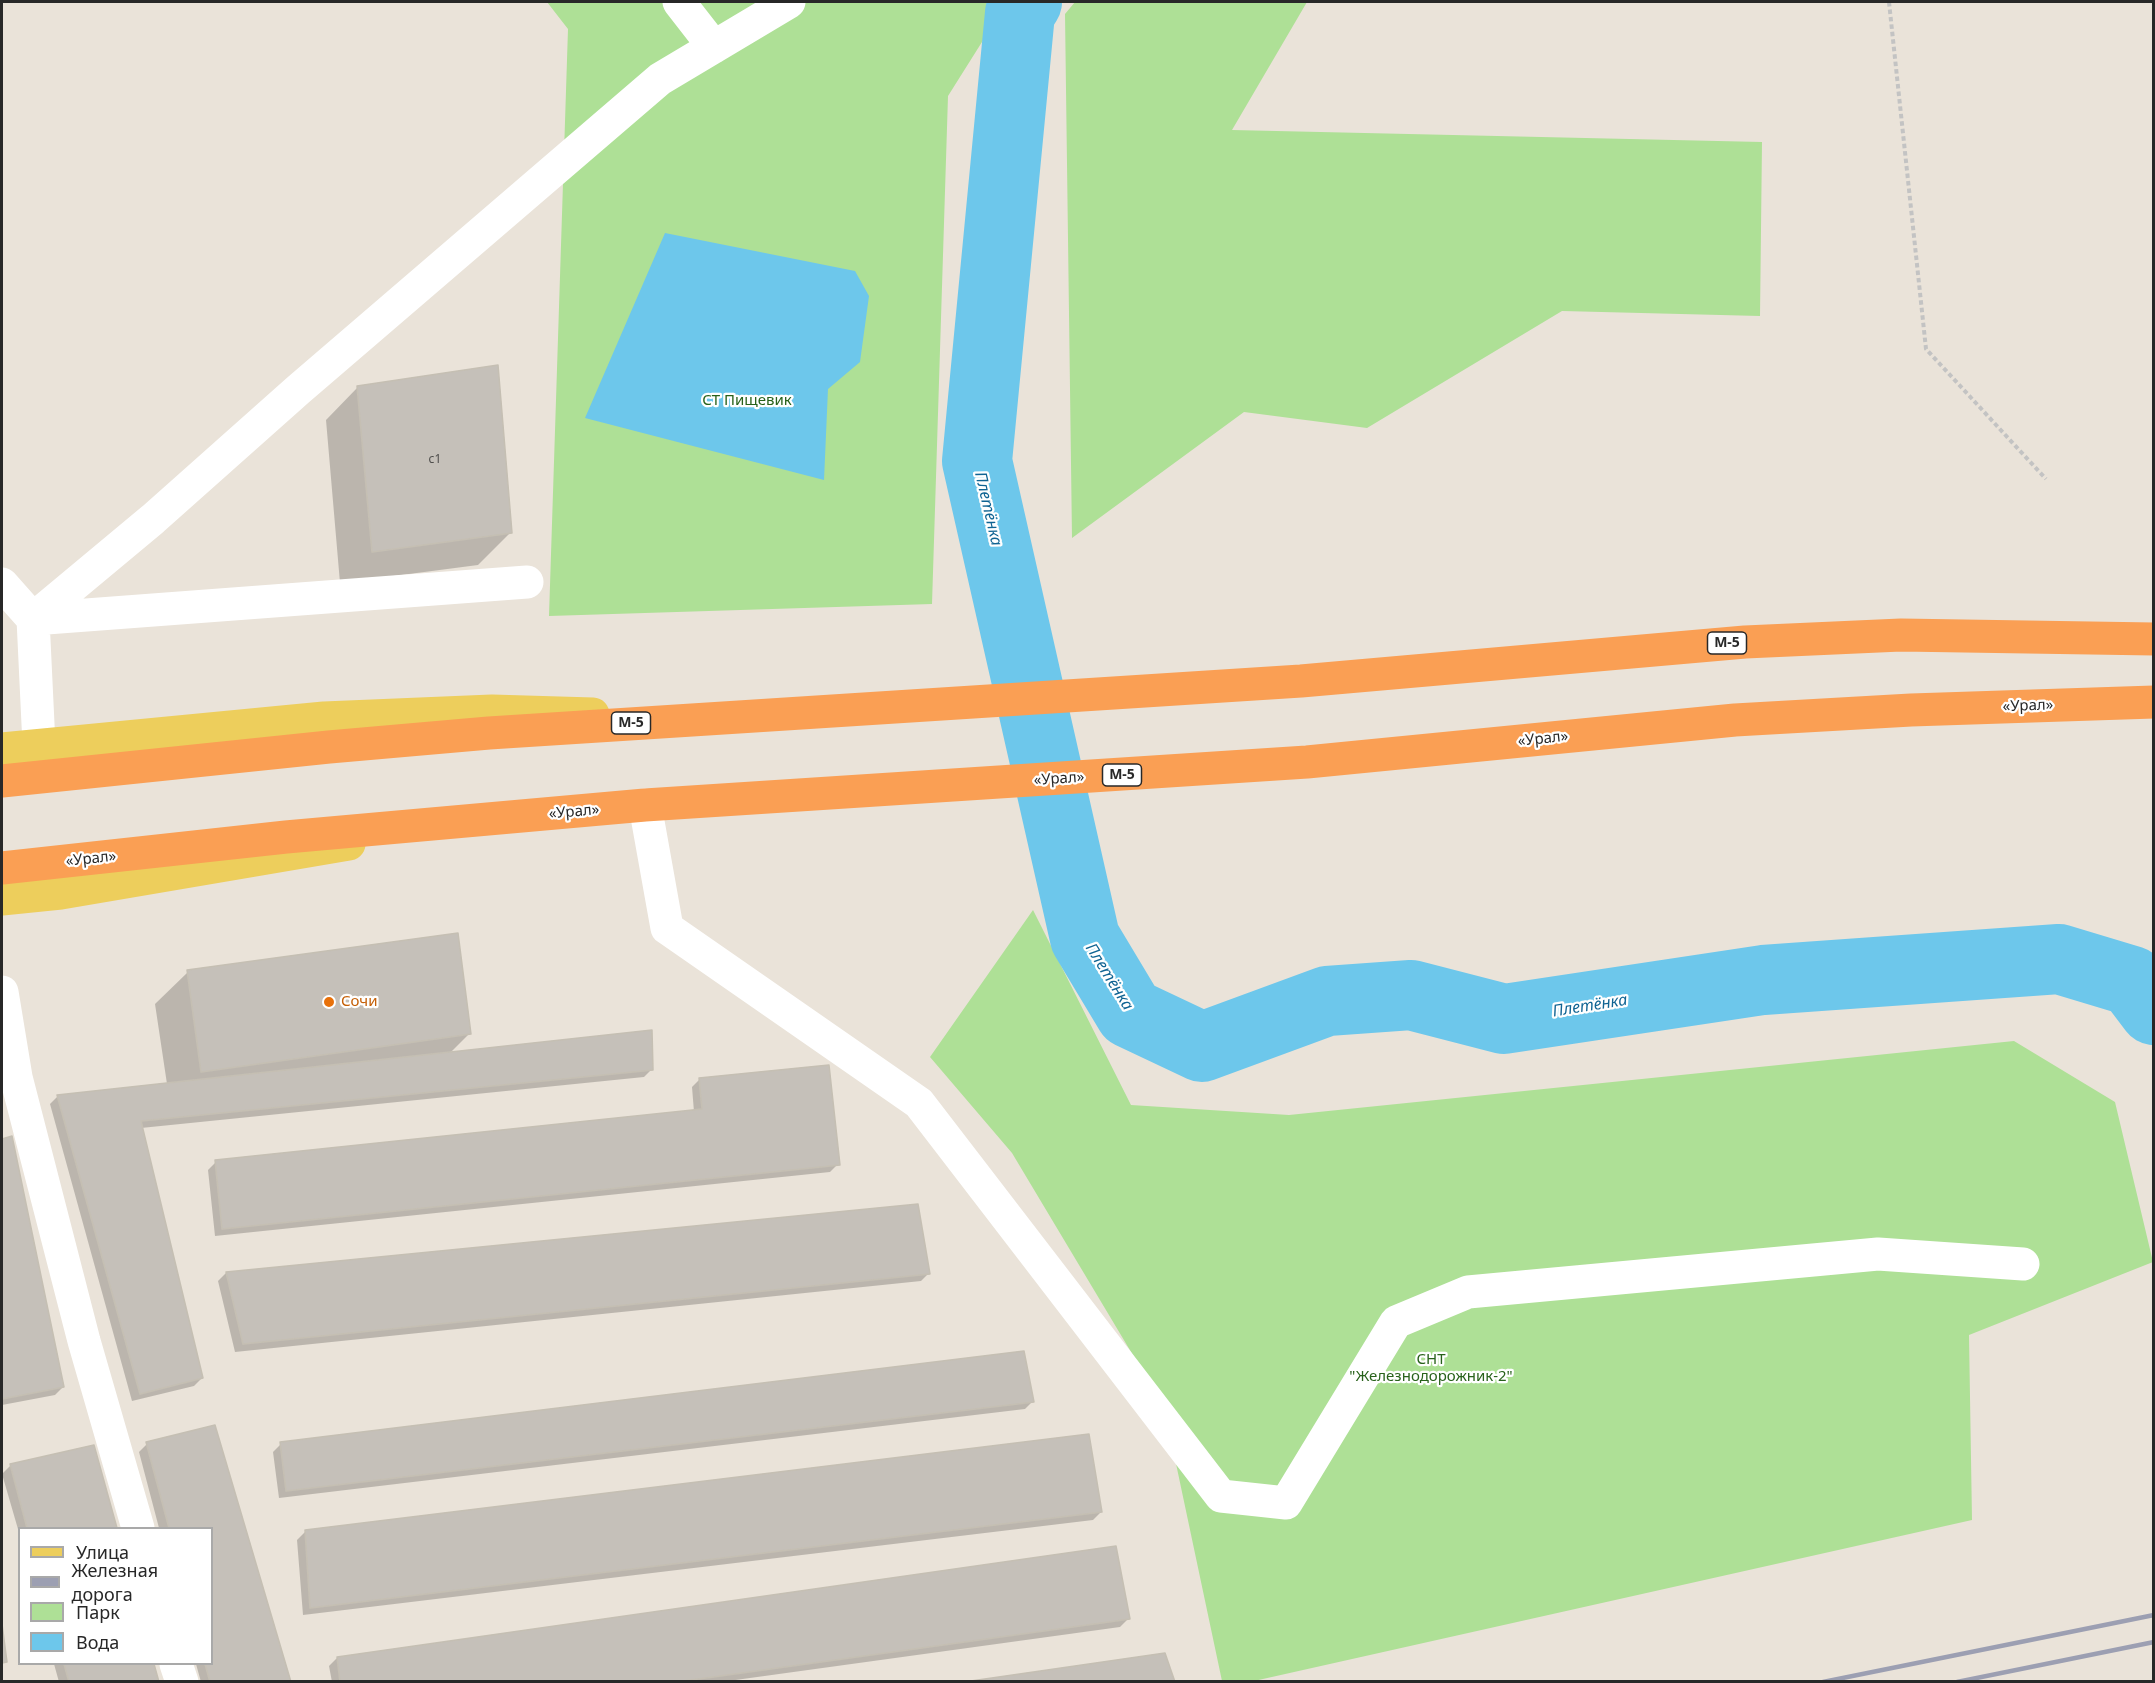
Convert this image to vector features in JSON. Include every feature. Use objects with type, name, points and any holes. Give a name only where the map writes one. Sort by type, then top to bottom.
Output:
[{"type":"highway","name":"М-5","points":[[2,781],[489,733],[1301,681],[1745,642],[1901,635],[2154,639]]},
{"type":"highway","name":"«Урал»","points":[[2,868],[286,837],[645,805],[1306,762],[1735,720],[1911,710],[2154,702]]},
{"type":"main road","points":[[2,749],[324,718],[492,711],[723,717]]},
{"type":"main road","points":[[2,899],[61,893],[506,818]]},
{"type":"lane","points":[[680,2],[714,47]]},
{"type":"lane","points":[[33,619],[153,519],[298,390],[660,79],[789,2]]},
{"type":"lane","points":[[33,619],[527,582]]},
{"type":"lane","points":[[2,584],[33,619],[39,745]]},
{"type":"lane","points":[[645,805],[667,928],[918,1102],[1221,1497],[1286,1503],[1396,1322],[1468,1292],[1878,1254],[2023,1264]]},
{"type":"lane","points":[[2,992],[16,1077],[84,1341],[138,1527]]},
{"type":"lane","points":[[176,1665],[182,1682]]},
{"type":"path","points":[[1889,2],[1926,349],[2046,478]]},
{"type":"green space","name":"СТ Пищевик","points":[[547,2],[1003,2],[982,42],[948,96],[932,604],[549,616],[568,29]]},
{"type":"green space","points":[[1075,2],[1307,2],[1232,130],[1762,142],[1760,316],[1562,311],[1367,428],[1244,412],[1072,538],[1065,14]]},
{"type":"green space","name":"СНТ \"Железнодорожник-2\"","points":[[1033,910],[1131,1105],[1289,1115],[2014,1041],[2115,1102],[2153,1262],[1969,1335],[1972,1520],[1254,1681],[1222,1681],[1164,1407],[1012,1153],[930,1057]]},
{"type":"water","points":[[665,233],[855,271],[869,296],[860,362],[828,389],[824,480],[585,418]]},
{"type":"building","points":[[498,365],[512,533],[372,552],[357,386]]},
{"type":"building","name":"Сочи","points":[[458,933],[471,1034],[201,1072],[187,970]]},
{"type":"building","points":[[652,1030],[653,1070],[141,1121],[203,1378],[140,1394],[57,1095]]},
{"type":"building","points":[[829,1065],[840,1165],[222,1229],[215,1160],[702,1109],[699,1078]]},
{"type":"building","points":[[12,1136],[64,1387],[2,1399],[2,1139]]},
{"type":"building","points":[[918,1204],[930,1274],[243,1344],[226,1272]]},
{"type":"building","points":[[1024,1351],[1034,1402],[286,1491],[280,1442]]},
{"type":"building","points":[[215,1425],[291,1682],[210,1682],[205,1665],[213,1665],[213,1527],[169,1527],[146,1442]]},
{"type":"building","points":[[1089,1434],[1102,1512],[310,1608],[305,1530]]},
{"type":"building","points":[[94,1445],[117,1527],[27,1527],[10,1464]]},
{"type":"building","points":[[1116,1546],[1130,1619],[677,1682],[340,1682],[337,1657]]},
{"type":"building","points":[[2,1624],[7,1662],[2,1663]]},
{"type":"building","points":[[1165,1653],[1175,1682],[964,1682]]},
{"type":"building","points":[[64,1665],[154,1665],[159,1682],[69,1682]]},
{"type":"waterway","name":"Плетёнка","points":[[1027,2],[1020,13],[977,461],[1085,938],[1130,1013],[1202,1047],[1327,1001],[1411,995],[1504,1019],[1763,980],[2059,959],[2132,981],[2154,1010]]},
{"type":"railway","points":[[1823,1682],[2154,1615]]},
{"type":"railway","points":[[1957,1682],[2154,1642]]},
{"type":"place","name":"Сочи","points":[[329,1002]]}]
